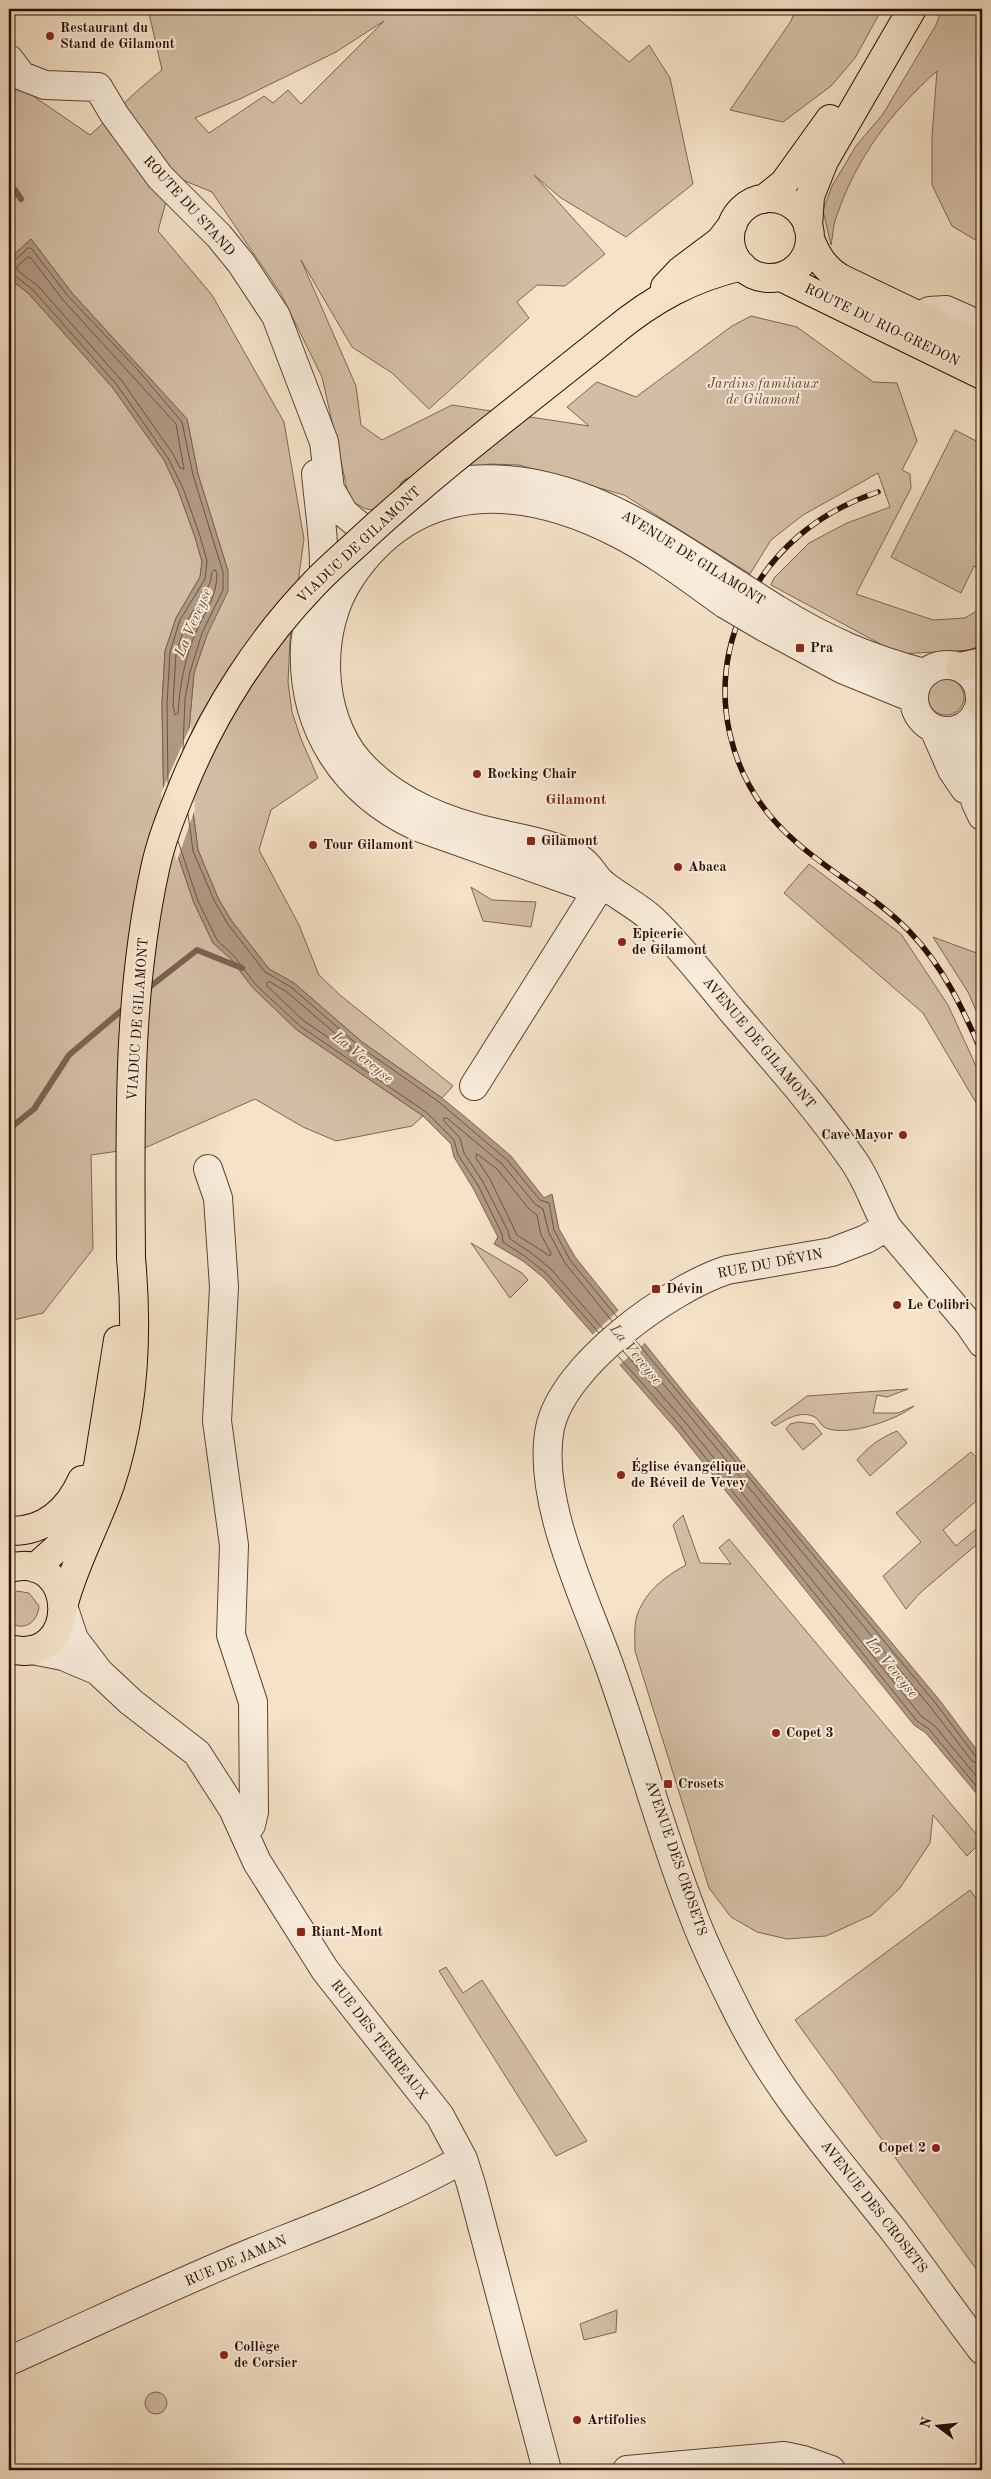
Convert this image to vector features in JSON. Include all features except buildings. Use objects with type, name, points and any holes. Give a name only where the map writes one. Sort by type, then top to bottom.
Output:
[{"type":"main road","points":[[882,57],[842,102],[784,183],[764,199],[748,206],[739,214],[733,224],[731,243],[735,256],[742,266],[760,276],[781,276],[792,271],[801,263],[808,252],[810,201],[815,181],[840,131],[912,9]]},
{"type":"main road","points":[[764,199],[778,199],[791,204],[802,214],[809,233]]},
{"type":"main road","name":"VIADUC DE GILAMONT","points":[[659,297],[670,280],[720,241],[733,224]]},
{"type":"main road","name":"ROUTE DU RIO-GREDON","points":[[809,233],[816,255],[833,273],[982,346]]},
{"type":"main road","name":"VIADUC DE GILAMONT","points":[[17,1566],[57,1550],[77,1522],[98,1466],[112,1420],[135,1304],[131,1258],[131,1080],[139,959],[156,866],[173,811],[194,760],[218,712],[279,623],[314,583],[408,496],[659,297],[720,271],[742,266]]},
{"type":"main road","name":"ROUTE DU RIO-GREDON","points":[[781,276],[982,375]]},
{"type":"main road","points":[[9,1532],[34,1528],[54,1518],[64,1509],[81,1483],[112,1420]]},
{"type":"main road","name":"VIADUC DE GILAMONT","points":[[19,1653],[47,1642],[54,1636],[60,1625],[64,1606],[110,1485],[112,1420]]},
{"type":"main road","points":[[17,1566],[51,1578],[59,1588],[64,1606]]},
{"type":"street","name":"ROUTE DU STAND","points":[[9,59],[22,76],[45,86],[98,87],[114,114],[160,178],[219,236],[260,290],[276,316],[313,418],[324,442],[330,489],[344,513],[362,528]]},
{"type":"street","points":[[900,335],[929,311],[946,310],[982,326]]},
{"type":"street","name":"ROUTE DU STAND","points":[[313,418],[319,514],[325,547],[324,575]]},
{"type":"street","name":"AVENUE DE GILAMONT","points":[[602,883],[582,885],[567,881],[418,827],[395,816],[350,779],[339,766],[324,740],[313,715],[308,694],[305,644],[309,620],[324,575],[341,551],[362,528],[400,498],[440,482],[484,478],[518,480],[581,496],[625,515],[661,535],[733,595]]},
{"type":"street","name":"AVENUE DE GILAMONT","points":[[913,698],[842,669],[770,618],[733,595],[616,532],[546,505],[508,499],[479,498],[453,502],[415,516],[389,532],[362,561],[335,606],[328,636],[327,678],[332,703],[341,732],[363,765],[385,786],[423,809],[466,825],[540,844],[578,858],[593,869],[602,883],[655,922],[786,1074],[854,1161],[872,1191],[888,1227],[969,1324],[982,1343]]},
{"type":"street","name":"AVENUE DE GILAMONT","points":[[770,618],[813,632],[850,649],[924,673]]},
{"type":"street","points":[[941,665],[971,665],[970,674],[977,684],[976,709],[966,762],[978,808],[958,780],[934,729],[919,717],[913,698],[918,682],[924,673],[941,665]]},
{"type":"street","points":[[934,729],[954,730],[976,709]]},
{"type":"street","points":[[474,1086],[602,883]]},
{"type":"street","points":[[208,1169],[218,1198],[224,1287],[217,1421],[234,1544],[231,1635],[253,1702],[254,1812],[251,1825],[244,1832]]},
{"type":"street","name":"RUE DU DÉVIN","points":[[587,1367],[627,1328],[692,1284],[711,1275],[727,1270],[832,1252],[859,1242],[888,1227]]},
{"type":"street","name":"AVENUE DES CROSETS","points":[[587,1367],[570,1385],[551,1424],[548,1466],[556,1518],[623,1705],[692,1913],[738,2012],[767,2065],[795,2106],[896,2233],[982,2350]]},
{"type":"street","name":"RUE DES TERREAUX","points":[[64,1606],[74,1639],[99,1672],[144,1713],[194,1749],[233,1808],[257,1862],[325,1970],[440,2116],[463,2159],[547,2470]]},
{"type":"street","name":"RUE DES TERREAUX","points":[[19,1653],[63,1656],[99,1672]]},
{"type":"street","name":"RUE DE JAMAN","points":[[9,2361],[258,2250],[327,2224],[434,2175],[463,2159]]},
{"type":"street","points":[[627,2470],[784,2456],[830,2470]]},
{"type":"green space","name":"Jardins familiaux de Gilamont","points":[[148,9],[567,9],[629,62],[649,45],[670,78],[693,184],[626,237],[561,198],[534,175],[605,254],[565,286],[537,285],[517,302],[529,318],[429,409],[392,373],[352,347],[301,260],[356,386],[361,425],[382,440],[452,405],[589,426],[567,407],[597,382],[636,397],[732,326],[751,316],[797,327],[873,382],[897,383],[917,441],[902,470],[910,474],[911,488],[856,594],[933,620],[965,618],[982,608],[982,644],[970,650],[899,654],[771,585],[774,578],[809,543],[847,523],[890,507],[878,473],[803,515],[771,540],[750,574],[624,495],[519,465],[489,464],[451,475],[380,511],[366,509],[353,502],[348,493],[322,377],[281,294],[212,192],[173,176],[158,231],[212,295],[284,422],[304,539],[290,640],[288,682],[292,712],[301,739],[318,778],[271,810],[259,850],[299,925],[319,975],[340,995],[453,1086],[442,1098],[362,1042],[294,983],[269,969],[231,920],[218,898],[198,850],[189,781],[188,741],[194,673],[228,571],[198,474],[187,419],[72,293],[31,239],[9,259],[9,69],[26,91],[90,135],[162,70]],"holes":[[[384,21],[301,104],[288,90],[273,103],[264,96],[209,133],[195,118],[242,98],[336,52]]]},
{"type":"green space","points":[[796,9],[882,9],[855,58],[831,86],[783,122],[730,110],[791,21]]},
{"type":"green space","points":[[942,9],[982,9],[982,244],[952,226],[932,185],[932,136],[937,71],[890,119],[865,155],[845,194],[837,215],[831,245],[823,210],[832,186],[856,146],[883,114],[936,25]]},
{"type":"green space","points":[[9,278],[29,294],[113,388],[164,460],[178,490],[195,537],[202,562],[200,577],[176,618],[165,651],[162,704],[164,815],[194,903],[213,943],[231,959],[253,988],[297,1030],[423,1116],[412,1126],[336,1141],[303,1127],[255,1099],[147,1147],[91,1155],[93,1249],[43,1313],[9,1321]]},
{"type":"green space","points":[[955,430],[982,444],[982,570],[974,566],[961,593],[891,557]]},
{"type":"green space","points":[[946,679],[953,680],[959,684],[963,690],[963,704],[959,710],[953,714],[946,715],[939,714],[933,710],[929,704],[928,697],[929,690],[933,684],[939,680]]},
{"type":"green space","points":[[809,864],[901,934],[948,1005],[982,1079],[982,1103],[978,1106],[923,1013],[784,893]]},
{"type":"green space","points":[[471,887],[492,900],[536,902],[531,927],[483,921]]},
{"type":"green space","points":[[933,937],[982,955],[982,1024],[968,992]]},
{"type":"green space","points":[[471,1243],[522,1273],[528,1280],[510,1298]]},
{"type":"green space","points":[[908,1389],[887,1397],[877,1395],[873,1413],[898,1413],[914,1406],[896,1417],[872,1426],[859,1429],[835,1430],[824,1427],[815,1417],[804,1414],[794,1416],[775,1426],[771,1423],[807,1396]]},
{"type":"green space","points":[[799,1422],[814,1424],[822,1434],[803,1450],[786,1429],[790,1424]]},
{"type":"green space","points":[[897,1431],[907,1443],[870,1476],[857,1460],[875,1443]]},
{"type":"green space","points":[[971,1452],[978,1459],[982,1457],[982,1496],[943,1530],[956,1546],[982,1524],[982,1540],[920,1593],[906,1609],[883,1576],[921,1542],[896,1513]]},
{"type":"green space","name":"Copet 3","points":[[683,1515],[700,1563],[731,1564],[719,1548],[729,1539],[982,1841],[967,1856],[933,1815],[930,1843],[900,1888],[872,1915],[826,1936],[787,1939],[757,1932],[731,1917],[709,1888],[635,1651],[636,1619],[644,1601],[662,1581],[686,1565],[673,1525]]},
{"type":"green space","points":[[17,1591],[29,1593],[39,1606],[33,1621],[24,1626],[14,1625],[9,1622],[9,1596]]},
{"type":"green space","name":"Copet 2","points":[[970,1890],[982,1907],[982,2277],[795,2020]]},
{"type":"green space","points":[[446,1967],[463,1993],[482,1980],[587,2141],[556,2156],[439,1971]]},
{"type":"green space","points":[[617,2310],[616,2332],[584,2340],[580,2324]]},
{"type":"green space","points":[[152,2392],[160,2392],[167,2399],[167,2407],[160,2414],[152,2414],[145,2407],[145,2399]]},
{"type":"water","name":"La Veveyse","points":[[31,239],[72,293],[187,419],[198,474],[228,571],[228,591],[207,635],[194,673],[188,741],[189,781],[198,850],[218,898],[231,920],[269,969],[294,983],[362,1042],[442,1098],[470,1121],[511,1156],[544,1198],[552,1194],[559,1229],[575,1257],[698,1410],[941,1702],[982,1757],[982,1800],[926,1733],[914,1725],[676,1429],[544,1278],[523,1261],[494,1244],[498,1237],[473,1188],[454,1157],[451,1144],[423,1116],[297,1030],[253,988],[231,959],[213,943],[194,903],[164,815],[162,704],[165,651],[176,618],[200,577],[202,562],[178,490],[164,460],[113,388],[29,294],[9,278],[9,259]]},
{"type":"pier","points":[[191,725],[192,780],[195,809],[177,861],[162,816],[161,793]]},
{"type":"pier","points":[[620,1309],[646,1342],[618,1366],[591,1336]]},
{"type":"waterway","points":[[15,190],[21,199]]},
{"type":"waterway","points":[[147,989],[197,950],[242,968]]},
{"type":"waterway","points":[[9,1129],[34,1109],[69,1055],[128,1005]]},
{"type":"railway","points":[[878,492],[856,500],[835,511],[798,536],[767,569],[754,589],[743,610],[732,641],[726,673],[726,704],[730,735],[740,765],[754,793],[773,819],[810,854],[896,918],[921,944],[951,989],[982,1053]]},
{"type":"place","name":"Restaurant du Stand de Gilamont","points":[[50,36]]},
{"type":"place","name":"Pra","points":[[800,648]]},
{"type":"place","name":"Rocking Chair","points":[[477,774]]},
{"type":"place","name":"Gilamont","points":[[531,841]]},
{"type":"place","name":"Tour Gilamont","points":[[313,845]]},
{"type":"place","name":"Abaca","points":[[678,867]]},
{"type":"place","name":"Epicerie de Gilamont","points":[[622,942]]},
{"type":"place","name":"Cave Mayor","points":[[903,1135]]},
{"type":"place","name":"Dévin","points":[[656,1289]]},
{"type":"place","name":"Le Colibri","points":[[897,1305]]},
{"type":"place","name":"Église évangélique de Réveil de Vevey","points":[[621,1475]]},
{"type":"place","name":"Copet 3","points":[[776,1733]]},
{"type":"place","name":"Crosets","points":[[668,1784]]},
{"type":"place","name":"Riant-Mont","points":[[301,1932]]},
{"type":"place","name":"Copet 2","points":[[936,2148]]},
{"type":"place","name":"Collège de Corsier","points":[[224,2355]]},
{"type":"place","name":"Artifolies","points":[[577,2420]]},
{"type":"district","name":"Gilamont","points":[[576,800]]}]
